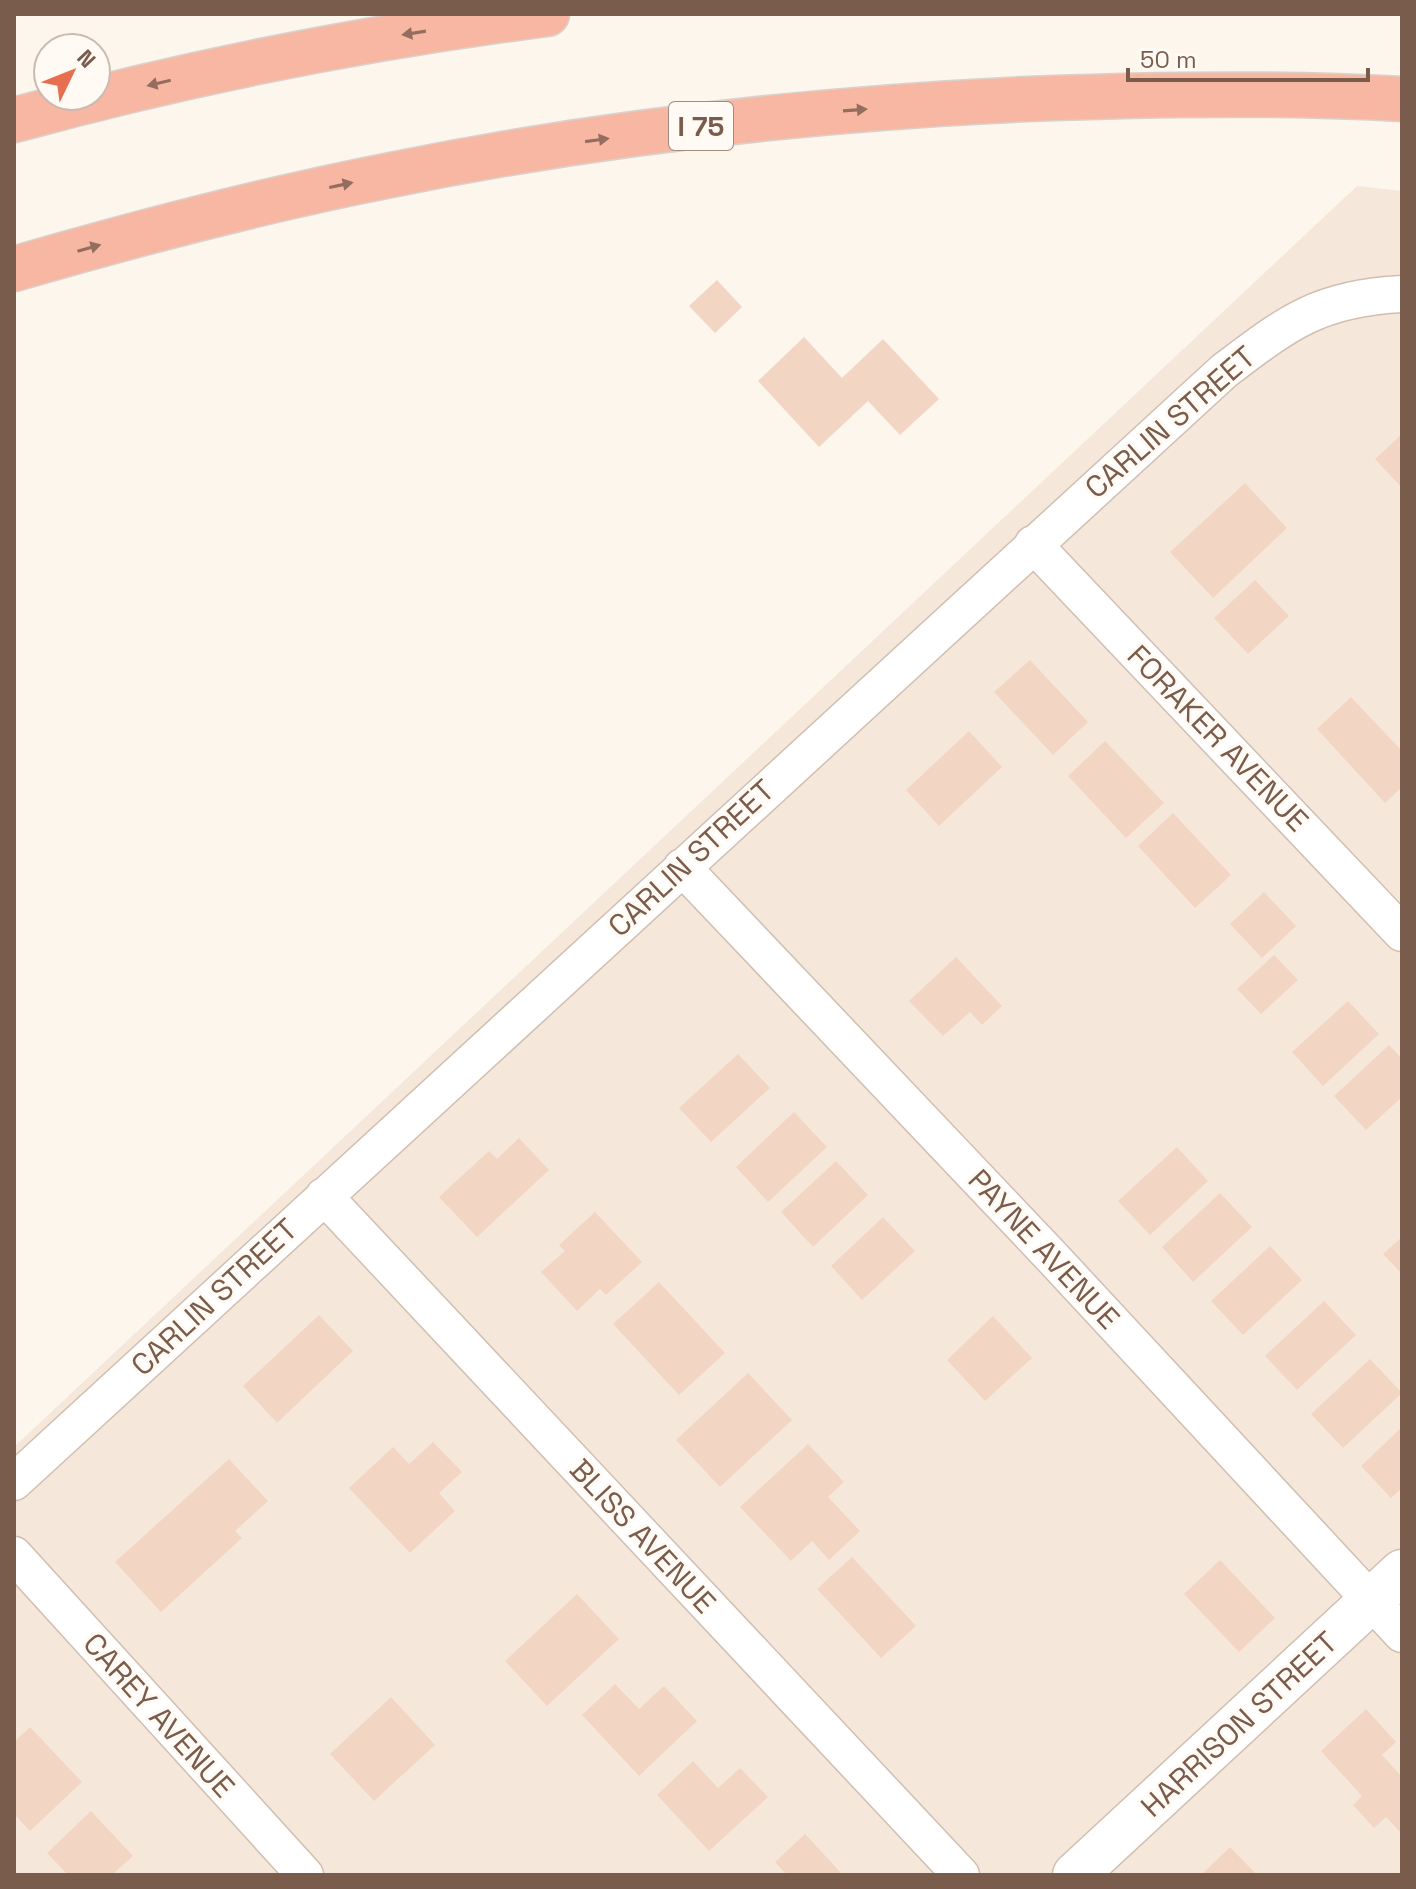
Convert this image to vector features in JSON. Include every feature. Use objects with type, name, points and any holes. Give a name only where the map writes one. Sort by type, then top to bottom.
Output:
[{"type":"highway","points":[[14,120],[214,70],[356,43],[547,14]]},
{"type":"highway","name":"I 75","points":[[14,269],[133,235],[392,174],[677,128],[851,110],[1111,96],[1232,94],[1402,99]]},
{"type":"street","name":"CARLIN STREET","points":[[14,1482],[1224,371],[1282,327],[1327,307],[1366,296],[1402,294]]},
{"type":"street","name":"FORAKER AVENUE","points":[[1033,544],[1402,933]]},
{"type":"street","name":"PAYNE AVENUE","points":[[682,867],[1051,1256],[1386,1587],[1402,1634]]},
{"type":"street","name":"BLISS AVENUE","points":[[324,1196],[961,1875]]},
{"type":"street","name":"CAREY AVENUE","points":[[14,1555],[305,1875]]},
{"type":"street","name":"HARRISON STREET","points":[[1075,1875],[1386,1587]]},
{"type":"shaded area","points":[[1357,186],[1402,191],[1402,1875],[14,1875],[14,1447]]},
{"type":"building","points":[[717,280],[742,307],[715,333],[689,306]]},
{"type":"building","points":[[804,337],[842,378],[883,339],[939,399],[900,435],[868,401],[819,447],[758,381]]},
{"type":"building","points":[[1402,434],[1402,488],[1375,459]]},
{"type":"building","points":[[1245,483],[1287,528],[1213,598],[1170,552]]},
{"type":"building","points":[[1255,580],[1289,616],[1248,654],[1214,618]]},
{"type":"building","points":[[1030,660],[1088,722],[1053,755],[994,692]]},
{"type":"building","points":[[1351,697],[1402,751],[1402,787],[1385,803],[1317,729]]},
{"type":"building","points":[[969,731],[1002,767],[939,826],[906,790]]},
{"type":"building","points":[[1105,741],[1164,803],[1126,838],[1068,776]]},
{"type":"building","points":[[1173,813],[1231,875],[1195,908],[1138,846]]},
{"type":"building","points":[[1264,892],[1296,926],[1262,958],[1230,924]]},
{"type":"building","points":[[1274,955],[1298,980],[1261,1014],[1237,989]]},
{"type":"building","points":[[956,957],[1002,1006],[982,1025],[970,1012],[943,1036],[909,1001]]},
{"type":"building","points":[[1348,1001],[1379,1034],[1323,1086],[1292,1052]]},
{"type":"building","points":[[1389,1045],[1402,1059],[1402,1097],[1366,1130],[1334,1096]]},
{"type":"building","points":[[738,1054],[770,1088],[711,1142],[679,1108]]},
{"type":"building","points":[[794,1112],[827,1147],[768,1202],[736,1167]]},
{"type":"building","points":[[519,1138],[549,1170],[477,1237],[439,1197],[489,1151],[497,1159]]},
{"type":"building","points":[[1177,1147],[1208,1181],[1150,1235],[1118,1201]]},
{"type":"building","points":[[836,1161],[868,1195],[813,1247],[781,1212]]},
{"type":"building","points":[[1220,1193],[1252,1227],[1193,1282],[1162,1247]]},
{"type":"building","points":[[595,1212],[642,1262],[606,1295],[600,1289],[577,1311],[541,1272],[565,1251],[559,1245]]},
{"type":"building","points":[[883,1217],[915,1251],[862,1300],[831,1266]]},
{"type":"building","points":[[1402,1237],[1402,1274],[1383,1254]]},
{"type":"building","points":[[1270,1246],[1302,1280],[1243,1335],[1211,1301]]},
{"type":"building","points":[[659,1282],[725,1353],[679,1395],[613,1324]]},
{"type":"building","points":[[1324,1301],[1356,1335],[1297,1390],[1265,1356]]},
{"type":"building","points":[[319,1315],[353,1351],[277,1423],[243,1386]]},
{"type":"building","points":[[993,1316],[1032,1358],[985,1401],[947,1360]]},
{"type":"building","points":[[1370,1359],[1402,1393],[1343,1448],[1311,1414]]},
{"type":"building","points":[[748,1373],[792,1420],[720,1487],[676,1440]]},
{"type":"building","points":[[1402,1427],[1402,1488],[1391,1498],[1361,1466]]},
{"type":"building","points":[[433,1442],[462,1472],[439,1493],[455,1511],[410,1553],[349,1488],[393,1447],[409,1464]]},
{"type":"building","points":[[808,1444],[844,1482],[828,1497],[860,1531],[829,1560],[812,1541],[791,1561],[740,1507]]},
{"type":"building","points":[[229,1459],[268,1501],[235,1531],[242,1538],[161,1612],[115,1562]]},
{"type":"building","points":[[852,1557],[916,1626],[881,1658],[817,1589]]},
{"type":"building","points":[[1220,1560],[1275,1618],[1239,1652],[1184,1594]]},
{"type":"building","points":[[577,1594],[619,1639],[547,1706],[505,1661]]},
{"type":"building","points":[[615,1684],[639,1709],[664,1686],[697,1721],[639,1776],[582,1715]]},
{"type":"building","points":[[391,1697],[435,1745],[374,1801],[330,1754]]},
{"type":"building","points":[[1366,1709],[1396,1742],[1382,1755],[1402,1777],[1402,1834],[1386,1817],[1374,1828],[1353,1805],[1362,1796],[1321,1751]]},
{"type":"building","points":[[30,1727],[82,1782],[30,1831],[14,1814],[14,1742]]},
{"type":"building","points":[[693,1761],[718,1788],[740,1768],[768,1797],[709,1851],[657,1795]]},
{"type":"building","points":[[91,1811],[133,1856],[112,1875],[68,1875],[47,1853]]},
{"type":"building","points":[[805,1834],[843,1875],[787,1875],[775,1862]]},
{"type":"building","points":[[1230,1847],[1257,1875],[1201,1875]]}]
